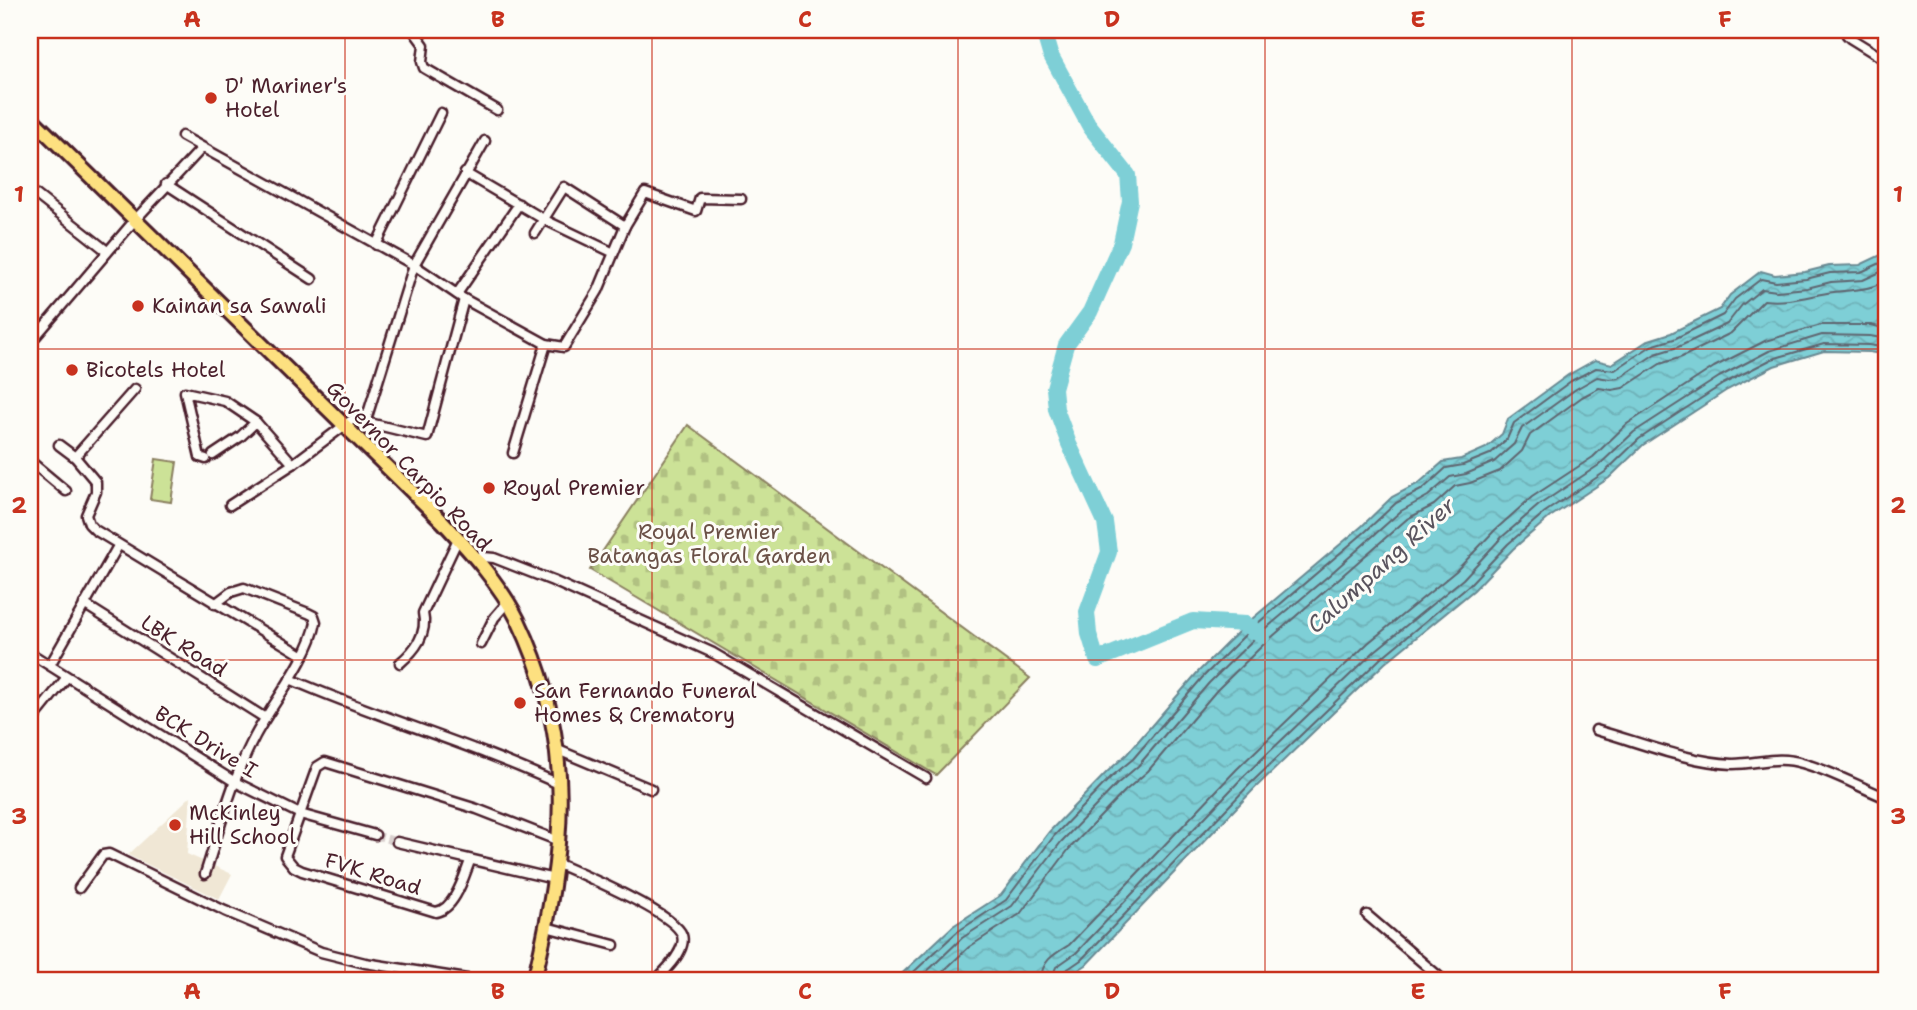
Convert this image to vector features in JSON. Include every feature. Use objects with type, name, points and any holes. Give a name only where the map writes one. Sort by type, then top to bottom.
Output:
[{"type":"main road","name":"Governor Carpio Road","points":[[30,117],[458,539],[517,618],[536,664],[558,750],[561,785],[559,841],[538,979]]},
{"type":"street","points":[[413,30],[424,45],[424,68],[497,110]]},
{"type":"street","points":[[1849,30],[1847,35],[1850,38],[1887,61]]},
{"type":"street","points":[[376,244],[441,113]]},
{"type":"street","points":[[181,136],[414,265],[460,297],[547,344],[564,347],[598,291],[612,252],[645,194],[696,211],[700,198],[741,199]]},
{"type":"street","points":[[366,420],[414,265],[485,141]]},
{"type":"street","points":[[30,343],[166,184],[202,148]]},
{"type":"street","points":[[465,173],[545,220],[612,252]]},
{"type":"street","points":[[166,184],[312,279]]},
{"type":"street","points":[[535,233],[564,187],[625,226]]},
{"type":"street","points":[[30,190],[107,251]]},
{"type":"street","points":[[230,505],[293,464],[353,419],[366,420],[427,437],[460,297],[519,204]]},
{"type":"street","points":[[513,453],[547,344]]},
{"type":"street","points":[[75,457],[135,389]]},
{"type":"street","points":[[256,422],[240,437],[209,457],[200,457],[185,392],[225,401],[256,422],[293,464]]},
{"type":"street","points":[[59,445],[75,457],[96,482],[96,492],[86,515],[89,524],[118,546],[302,655]]},
{"type":"street","points":[[30,461],[66,491]]},
{"type":"street","points":[[400,663],[416,649],[425,623],[423,613],[458,539]]},
{"type":"street","points":[[50,665],[118,546]]},
{"type":"street","points":[[472,556],[494,558],[553,581],[713,653],[926,778]]},
{"type":"street","points":[[205,874],[235,782],[254,737],[290,679],[316,622],[314,616],[308,612],[244,588],[230,592],[215,604]]},
{"type":"street","points":[[481,644],[494,618],[507,603]]},
{"type":"street","name":"LBK Road","points":[[84,604],[265,718]]},
{"type":"street","name":"BCK Drive I","points":[[30,653],[235,782],[300,814],[375,835]]},
{"type":"street","points":[[30,723],[67,677]]},
{"type":"street","points":[[290,679],[374,714],[503,760],[561,785]]},
{"type":"street","points":[[1596,730],[1702,759],[1735,764],[1768,759],[1802,762],[1887,799]]},
{"type":"street","points":[[558,750],[651,789]]},
{"type":"street","points":[[300,814],[317,767],[320,763],[330,762],[477,809],[559,841]]},
{"type":"street","name":"FVK Road","points":[[300,814],[285,856],[294,867],[436,912],[442,911],[450,903],[470,860]]},
{"type":"street","points":[[397,842],[554,879]]},
{"type":"street","points":[[79,888],[103,855],[109,854],[225,911],[321,952],[473,980]]},
{"type":"street","points":[[556,863],[640,903],[679,928],[683,944],[669,967],[656,980]]},
{"type":"street","points":[[1367,915],[1443,980]]},
{"type":"street","points":[[545,927],[614,945]]},
{"type":"shaded area","name":"McKinley Hill School","points":[[191,796],[187,854],[232,874],[219,899],[128,855]]},
{"type":"green space","name":"Royal Premier Batangas Floral Garden","points":[[688,425],[1030,678],[936,775],[590,570]]},
{"type":"green space","points":[[156,459],[177,462],[171,502],[150,499]]},
{"type":"water","name":"Calumpang River","points":[[1887,252],[1887,355],[1824,351],[1774,366],[1727,390],[1643,445],[1609,478],[1550,517],[1513,549],[1474,590],[1385,663],[1255,788],[1086,965],[1063,980],[895,980],[953,926],[1001,895],[1049,832],[1127,754],[1197,673],[1246,624],[1362,526],[1392,497],[1419,483],[1443,462],[1461,459],[1486,448],[1502,434],[1508,419],[1568,375],[1595,360],[1612,364],[1649,340],[1671,333],[1720,309],[1730,295],[1761,271],[1775,275],[1829,266],[1860,265]]},
{"type":"waterway","points":[[1043,30],[1050,54],[1090,127],[1128,175],[1130,201],[1121,243],[1090,312],[1066,345],[1054,388],[1056,409],[1069,444],[1105,522],[1109,552],[1087,612],[1089,634],[1097,660],[1193,621],[1246,624],[1263,636]]},
{"type":"tunnel","points":[[375,835],[397,842]]},
{"type":"place","name":"D' Mariner's Hotel","points":[[211,98]]},
{"type":"place","name":"Kainan sa Sawali","points":[[138,306]]},
{"type":"place","name":"Bicotels Hotel","points":[[72,370]]},
{"type":"place","name":"Royal Premier","points":[[489,488]]},
{"type":"place","name":"San Fernando Funeral Homes & Crematory","points":[[520,703]]},
{"type":"place","name":"McKinley Hill School","points":[[175,825]]}]
